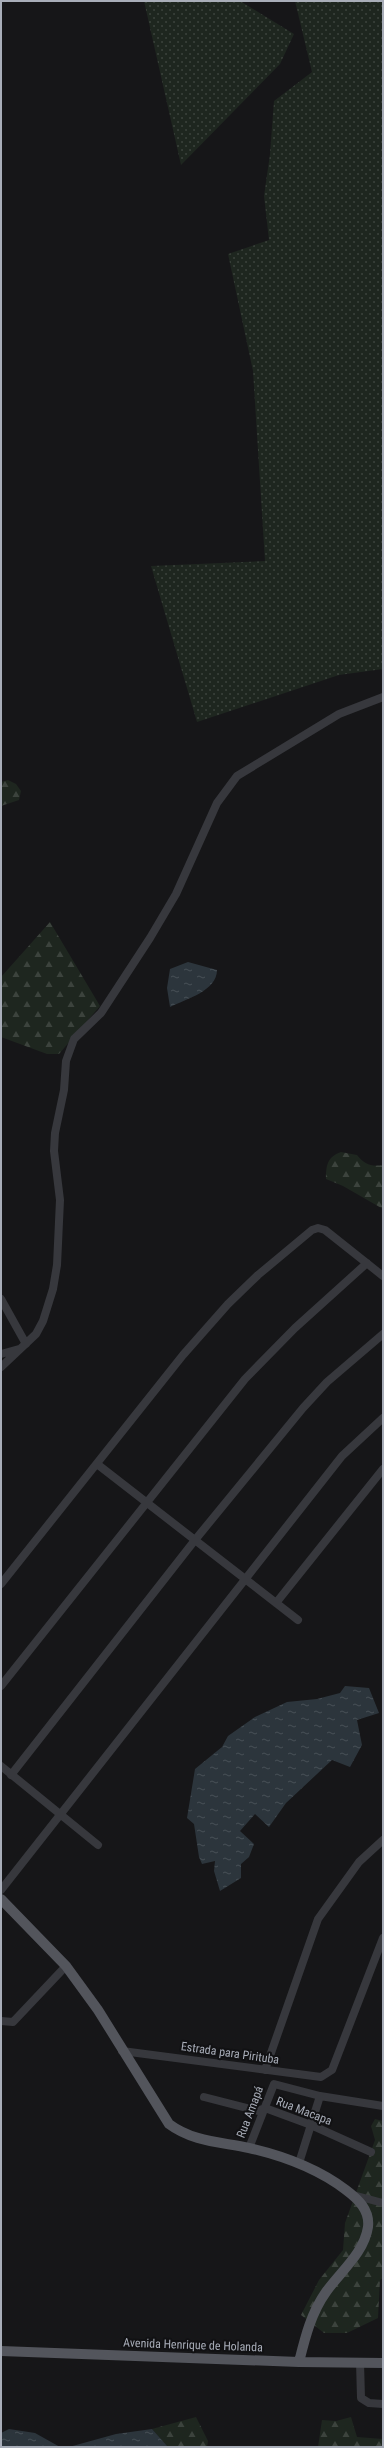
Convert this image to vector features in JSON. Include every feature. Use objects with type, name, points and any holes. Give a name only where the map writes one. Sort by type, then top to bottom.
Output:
[{"type":"main road","points":[[1,1899],[66,1966],[98,2010],[122,2051],[169,2124],[176,2129],[204,2140],[249,2148],[299,2163],[353,2195],[363,2205],[368,2216],[368,2227],[355,2256],[317,2307],[307,2330],[299,2362]]},
{"type":"main road","name":"Avenida Henrique de Holanda","points":[[1,2351],[299,2362],[383,2363]]},
{"type":"street","points":[[1,1368],[24,1346],[43,1321],[53,1289],[57,1265],[60,1200],[54,1150],[55,1134],[64,1090],[66,1062],[74,1039],[101,1013],[150,938],[176,894],[217,803],[237,776],[339,714],[383,696]]},
{"type":"street","points":[[1,1584],[183,1355],[228,1304],[258,1275],[312,1230],[318,1228],[325,1230],[383,1276]]},
{"type":"street","points":[[1,1686],[148,1503],[245,1379],[295,1328],[367,1263]]},
{"type":"street","points":[[1,1299],[24,1346]]},
{"type":"street","points":[[12,1775],[195,1540],[303,1408],[327,1382],[383,1334]]},
{"type":"street","points":[[1,1354],[24,1346]]},
{"type":"street","points":[[1,1890],[342,1456],[383,1418]]},
{"type":"street","points":[[97,1464],[298,1620]]},
{"type":"street","points":[[276,1603],[383,1469]]},
{"type":"street","points":[[1,1766],[98,1845]]},
{"type":"street","points":[[265,2070],[318,1919],[359,1862],[383,1840]]},
{"type":"street","points":[[380,1952],[383,1938]]},
{"type":"street","name":"Estrada para Pirituba","points":[[122,2051],[321,2077],[332,2070],[380,1952]]},
{"type":"street","points":[[1,2021],[13,2022],[66,1966]]},
{"type":"street","name":"Estrada para Pirituba","points":[[274,2084],[320,2096],[383,2106]]},
{"type":"street","name":"Rua Amapá","points":[[249,2148],[274,2084]]},
{"type":"street","name":"Rua Macapa","points":[[204,2096],[258,2111],[264,2108],[311,2125],[370,2152]]},
{"type":"street","points":[[299,2163],[320,2096]]},
{"type":"street","points":[[353,2195],[383,2203]]},
{"type":"street","points":[[360,2362],[362,2398],[369,2403],[383,2404]]},
{"type":"green space","points":[[144,1],[240,1],[294,34],[280,64],[181,165]]},
{"type":"green space","points":[[295,1],[383,1],[383,669],[339,675],[197,722],[151,566],[265,561],[253,371],[228,254],[269,240],[264,196],[270,154],[274,101],[312,72]]},
{"type":"green space","points":[[8,780],[16,784],[21,791],[19,800],[1,806],[1,782]]},
{"type":"green space","points":[[50,922],[100,1006],[59,1054],[47,1054],[1,1037],[1,977]]},
{"type":"green space","points":[[341,1152],[357,1155],[362,1161],[368,1164],[375,1166],[383,1165],[383,1209],[343,1186],[326,1179],[328,1162],[333,1156]]},
{"type":"green space","points":[[375,2119],[383,2121],[383,2278],[380,2280],[378,2318],[347,2333],[324,2333],[301,2315],[319,2280],[343,2250],[345,2223],[375,2140],[371,2126]]},
{"type":"green space","points":[[196,2417],[208,2441],[207,2447],[168,2447],[152,2429]]},
{"type":"green space","points":[[351,2417],[357,2437],[383,2439],[383,2447],[318,2447],[322,2420],[336,2421]]},
{"type":"water","points":[[188,962],[217,970],[216,977],[212,984],[200,993],[170,1007],[167,988],[170,969]]},
{"type":"water","points":[[345,1686],[369,1688],[379,1713],[357,1720],[362,1745],[350,1767],[332,1760],[286,1803],[269,1827],[255,1814],[240,1831],[254,1844],[249,1857],[241,1864],[241,1878],[220,1891],[214,1871],[215,1861],[202,1864],[199,1857],[194,1824],[187,1818],[195,1769],[222,1747],[228,1736],[255,1717],[287,1702],[317,1699],[340,1693]]},
{"type":"water","points":[[9,2429],[35,2433],[60,2447],[1,2447],[1,2433]]},
{"type":"water","points":[[152,2429],[168,2447],[69,2447],[116,2434]]}]
